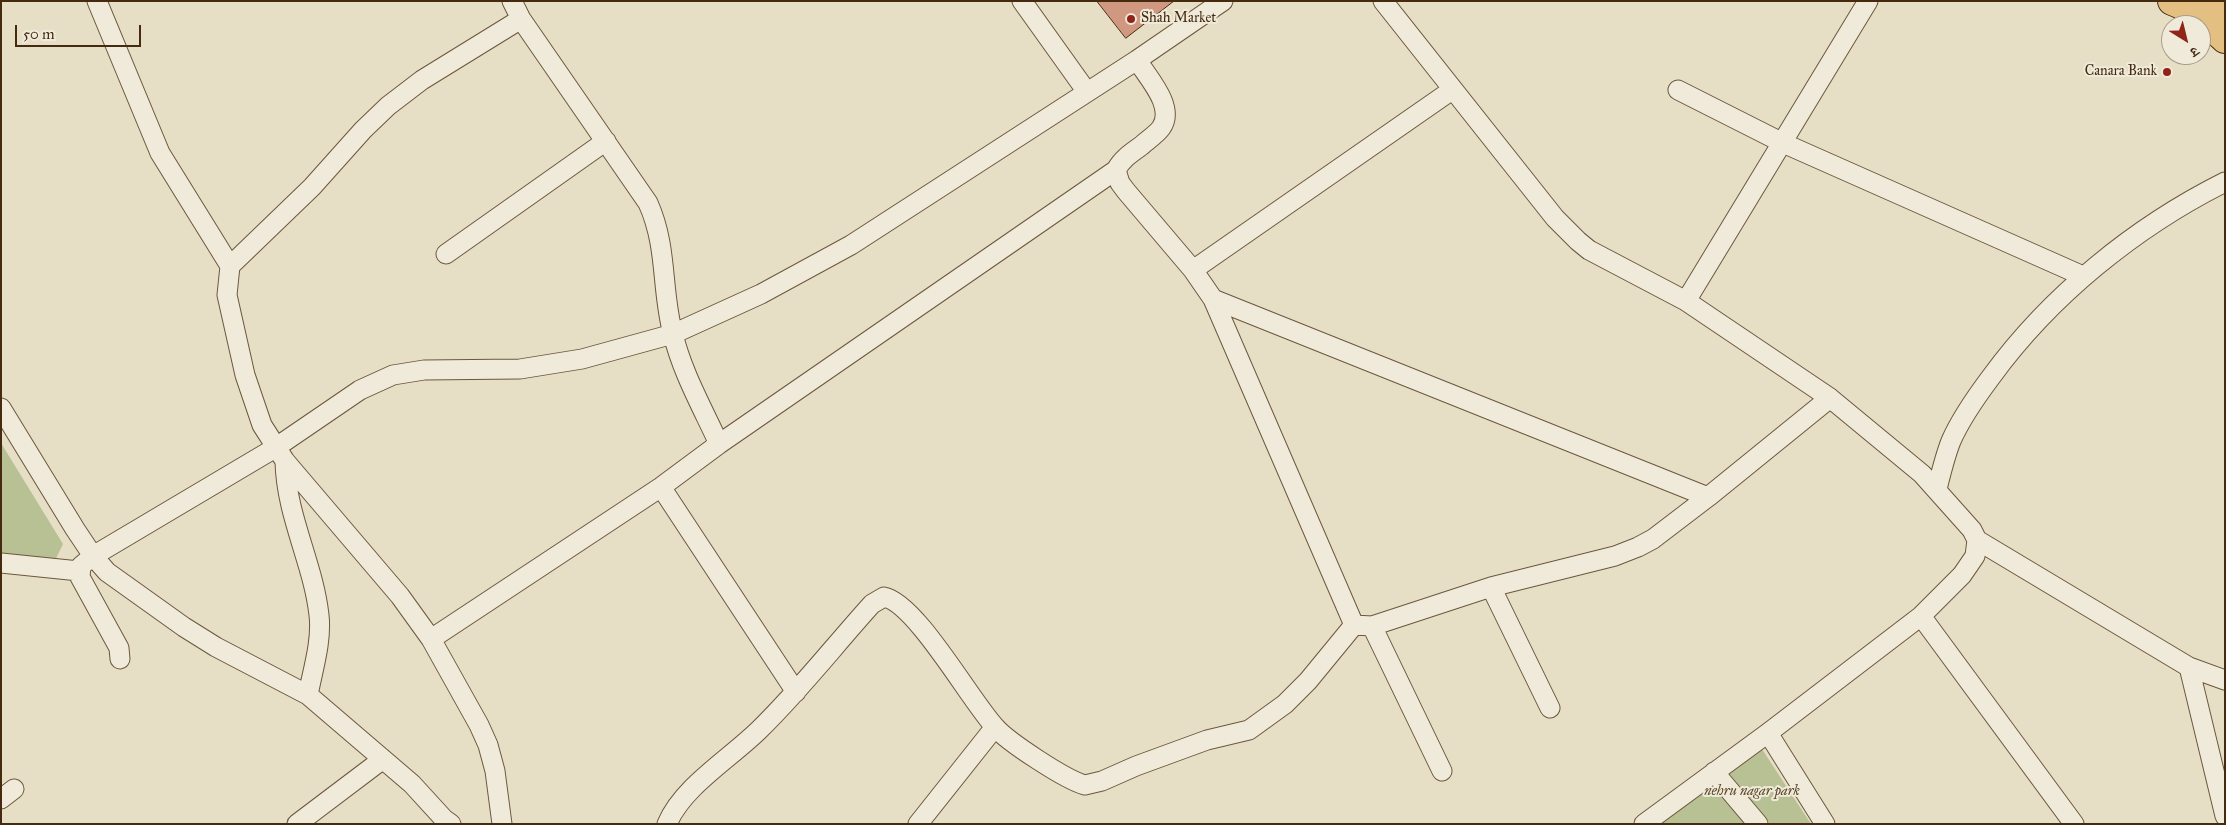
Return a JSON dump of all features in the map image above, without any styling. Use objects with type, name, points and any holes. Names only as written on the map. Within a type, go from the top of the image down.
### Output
[{"type":"highway","points":[[2172,1],[2187,6],[2201,16],[2225,39]]},
{"type":"highway","points":[[2209,1],[2225,10]]},
{"type":"street","points":[[97,1],[160,153],[230,266],[227,295],[245,375],[262,425],[280,455],[400,596],[431,638],[479,725],[488,746],[495,771],[502,824]]},
{"type":"street","points":[[512,1],[521,20],[648,202],[654,216],[661,245],[673,334],[693,388],[719,444]]},
{"type":"street","points":[[1022,1],[1087,92]]},
{"type":"street","points":[[79,571],[84,563],[93,556],[280,455],[360,390],[393,375],[424,370],[503,371],[582,359],[673,334],[761,294],[816,265],[888,222],[1137,60],[1223,1]]},
{"type":"street","points":[[1383,1],[1555,218],[1589,250],[1686,301],[1830,398],[1898,453],[1937,489],[1972,530],[1977,540],[2189,667],[2225,680]]},
{"type":"street","points":[[1686,301],[1868,1]]},
{"type":"street","points":[[230,266],[312,187],[363,130],[388,106],[422,80],[521,20]]},
{"type":"street","points":[[431,638],[661,487],[719,444],[1116,170],[1121,161],[1157,133],[1165,121],[1166,108],[1137,60]]},
{"type":"street","points":[[1193,270],[1452,90]]},
{"type":"street","points":[[1678,90],[1783,144],[2083,276]]},
{"type":"street","points":[[446,254],[606,141]]},
{"type":"street","points":[[1116,170],[1120,183],[1193,270],[1213,300],[1363,626],[1442,772]]},
{"type":"street","points":[[1937,489],[1950,442],[1970,405],[2007,354],[2083,276],[2124,245],[2203,193],[2225,182]]},
{"type":"street","points":[[1213,300],[1708,497]]},
{"type":"street","points":[[667,824],[682,800],[796,692],[872,604],[884,597],[890,598],[923,630],[994,727],[1009,740],[1041,760],[1081,783],[1092,784],[1208,740],[1249,730],[1284,704],[1363,626],[1491,587],[1627,552],[1653,539],[1830,398]]},
{"type":"street","points":[[1,408],[93,556],[107,572],[184,627],[216,647],[308,695],[383,759],[451,824]]},
{"type":"street","points":[[280,455],[288,498],[313,584],[320,617],[308,695]]},
{"type":"street","points":[[661,487],[796,692]]},
{"type":"street","points":[[1644,824],[1768,733],[1921,616],[1962,574],[1975,556],[1977,540]]},
{"type":"street","points":[[1,563],[79,571]]},
{"type":"street","points":[[79,571],[84,586],[119,648],[120,659]]},
{"type":"street","points":[[1491,587],[1550,708]]},
{"type":"street","points":[[1921,616],[2074,824]]},
{"type":"street","points":[[2189,667],[2225,816]]},
{"type":"street","points":[[918,824],[994,727]]},
{"type":"street","points":[[1768,733],[1825,824]]},
{"type":"street","points":[[297,824],[383,759]]},
{"type":"street","points":[[1714,772],[1758,824]]},
{"type":"green space","points":[[1,443],[63,544],[47,577],[1,571]]},
{"type":"green space","name":"nehru nagar park","points":[[1760,746],[1811,824],[1660,824]]},
{"type":"building","name":"Shah Market","points":[[1097,1],[1174,1],[1126,38]]},
{"type":"place","name":"Shah Market","points":[[1131,19]]},
{"type":"place","name":"Canara Bank","points":[[2167,72]]}]
